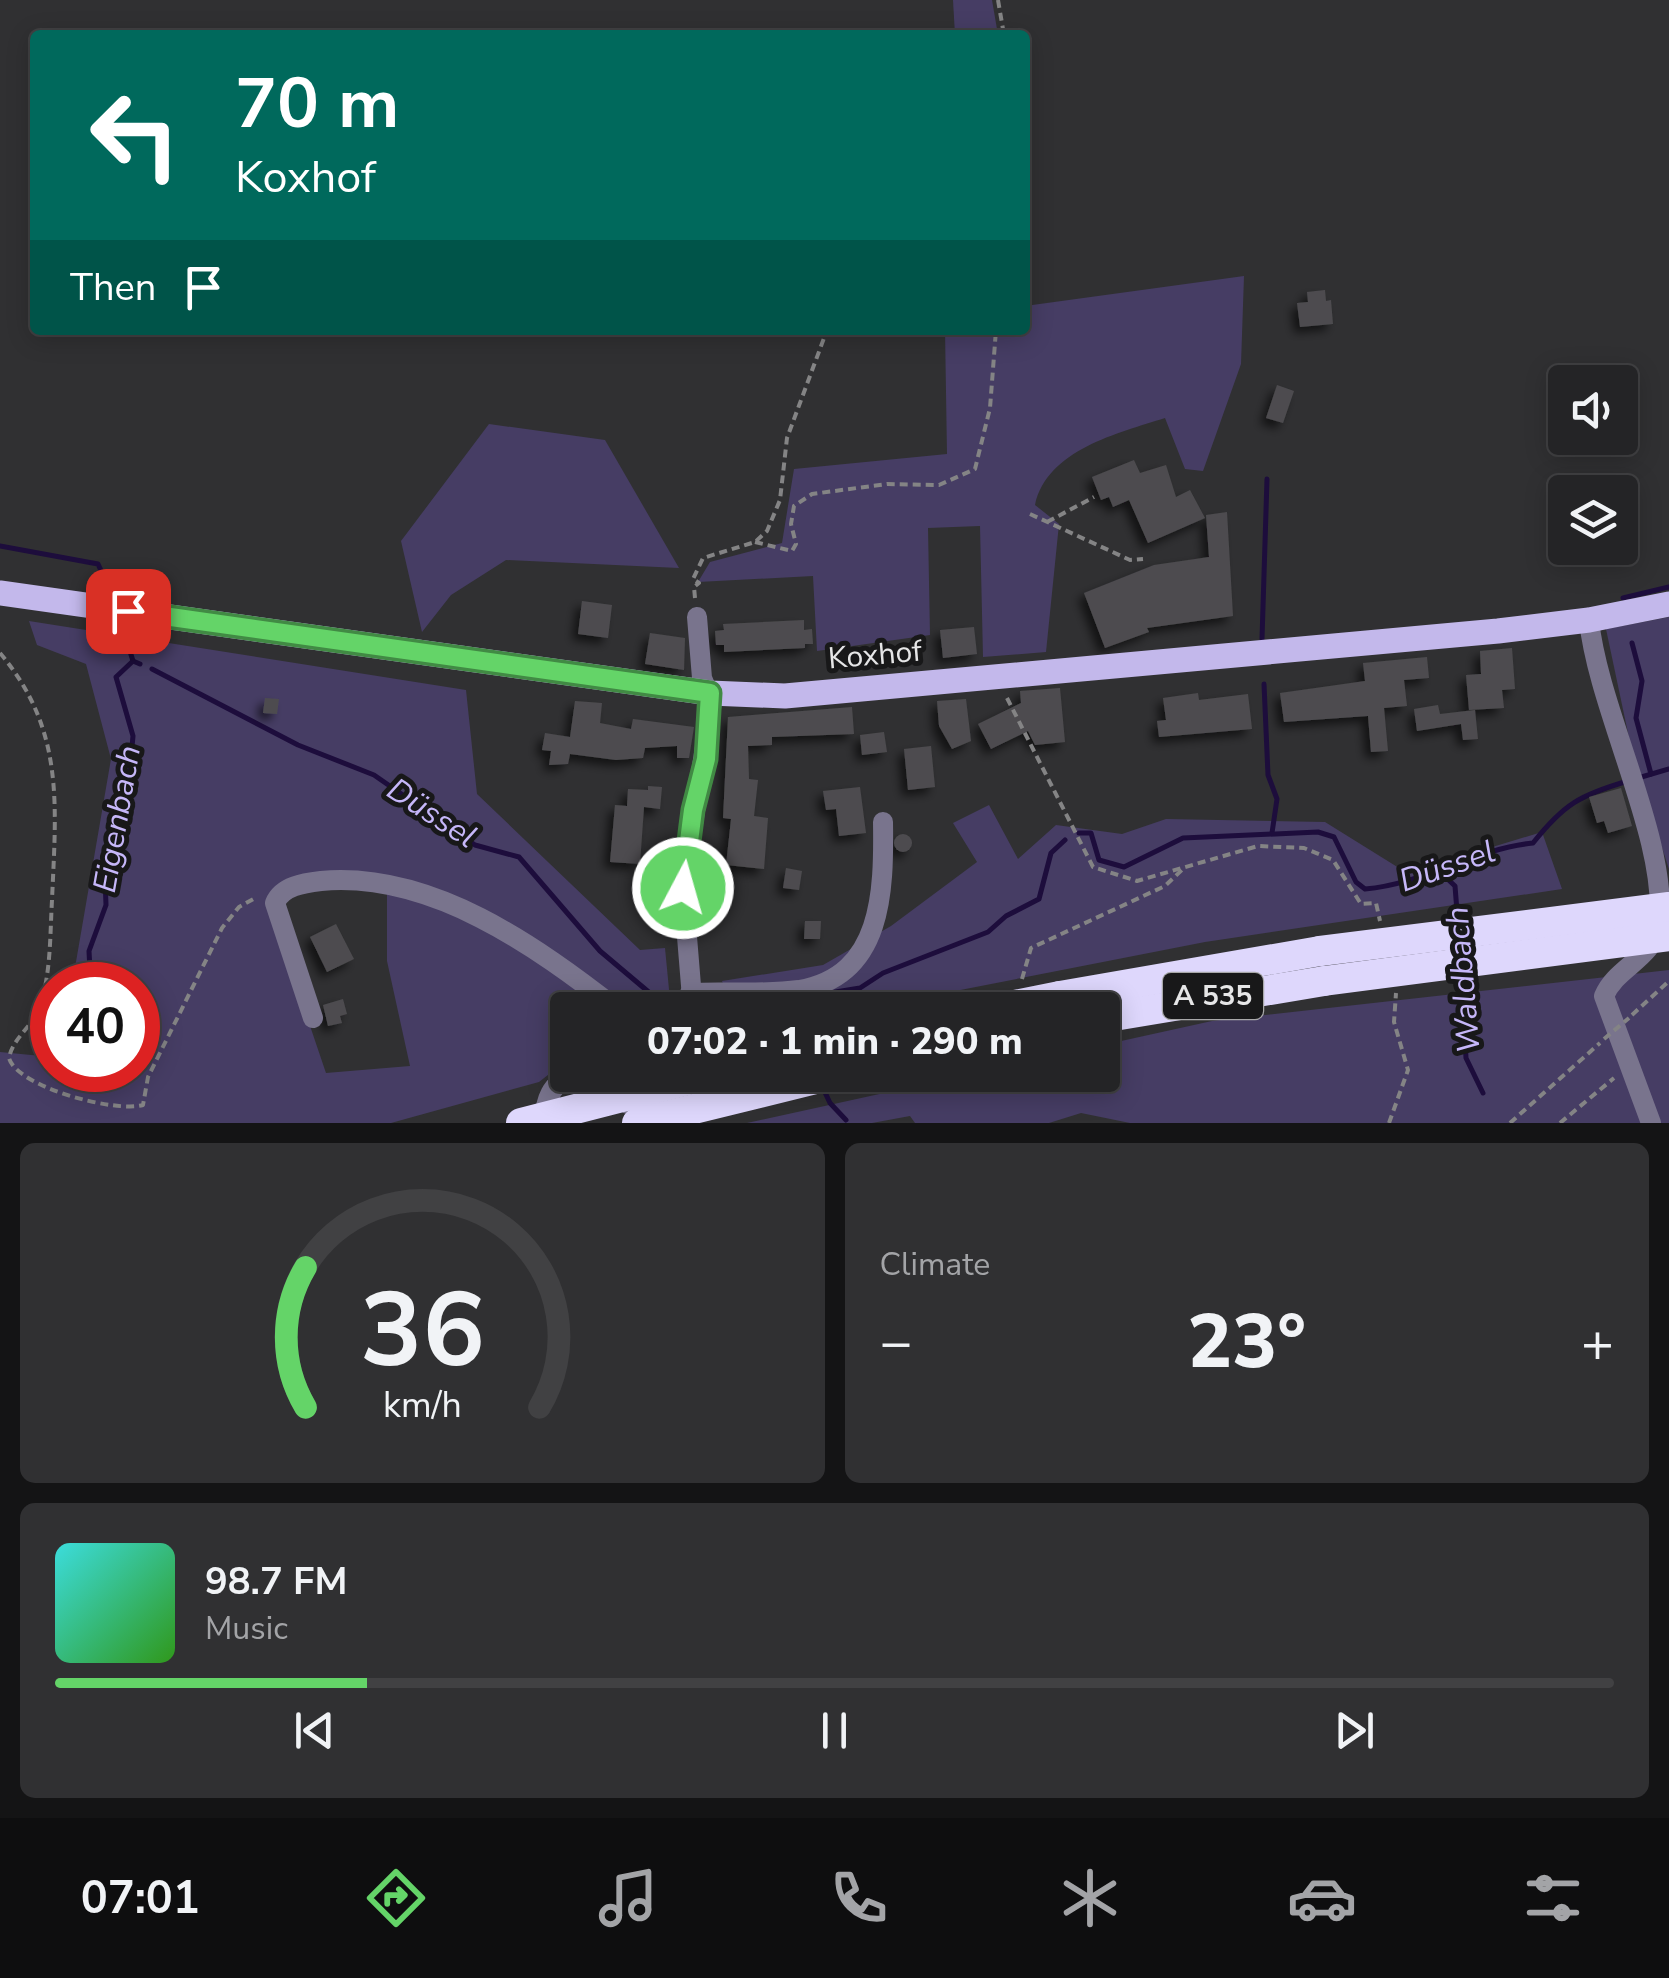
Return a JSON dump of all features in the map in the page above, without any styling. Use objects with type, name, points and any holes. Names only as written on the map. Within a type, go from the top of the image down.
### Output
[{"type":"highway","name":"A 535","points":[[1120,1014],[1322,966],[1669,907]]},
{"type":"highway","name":"A 535","points":[[1095,992],[1322,966],[1669,936]]},
{"type":"highway","points":[[521,1123],[641,1092]]},
{"type":"highway","points":[[639,1123],[764,1092]]},
{"type":"main road","name":"Koxhof","points":[[0,593],[710,693],[786,696],[1589,620],[1669,604]]},
{"type":"street","points":[[691,992],[683,888],[693,810],[706,759],[710,693],[702,678],[696,617]]},
{"type":"street","points":[[1589,620],[1593,658],[1652,843],[1659,925],[1649,950],[1610,984],[1604,996],[1632,1062],[1650,1123]]},
{"type":"street","points":[[781,992],[833,981],[849,970],[866,948],[879,914],[883,822]]},
{"type":"street","points":[[313,1018],[276,909],[277,897],[297,886],[327,881],[366,882],[426,897],[510,935],[592,992]]},
{"type":"street","points":[[545,1123],[551,1092]]},
{"type":"street","points":[[618,1092],[639,1123]]},
{"type":"street","points":[[710,1092],[715,1123]]},
{"type":"path","points":[[998,0],[1003,30]]},
{"type":"path","points":[[693,579],[703,558],[755,542],[767,531],[780,500],[787,438],[825,335]]},
{"type":"path","points":[[755,542],[780,551],[795,549],[794,506],[812,494],[887,484],[939,485],[976,469],[990,408],[996,335]]},
{"type":"path","points":[[1046,522],[1094,497]]},
{"type":"path","points":[[1030,514],[1130,560],[1143,558]]},
{"type":"path","points":[[0,653],[22,679],[39,712],[50,752],[55,798],[45,984],[36,1016],[11,1046],[8,1058],[20,1075],[88,1101],[143,1105],[148,1077],[222,928],[247,902],[277,897]]},
{"type":"path","points":[[997,676],[1092,867],[1137,881],[1188,865],[1164,886],[1031,948],[1018,992]]},
{"type":"path","points":[[1510,1123],[1669,981]]},
{"type":"path","points":[[1560,1123],[1632,1062]]},
{"type":"shaded area","points":[[953,0],[992,0],[997,30],[955,30]]},
{"type":"shaded area","points":[[1244,276],[1241,364],[1203,471],[1185,469],[1165,418],[1087,446],[1054,470],[1042,486],[1035,505],[1059,524],[1046,652],[983,657],[980,526],[928,528],[930,635],[817,651],[813,576],[698,582],[710,562],[782,543],[794,469],[947,454],[945,335],[1030,335],[1030,305]]},
{"type":"shaded area","points":[[489,424],[605,440],[679,568],[506,560],[451,595],[422,632],[401,541]]},
{"type":"shaded area","points":[[1669,617],[1669,869],[1635,766],[1606,629]]},
{"type":"shaded area","points":[[29,621],[466,690],[477,794],[640,950],[665,948],[669,992],[550,992],[550,1073],[539,1082],[391,1123],[0,1123],[0,1052],[30,1055],[30,1092],[160,1092],[160,962],[76,962],[111,759],[86,664],[37,645]],"holes":[[[328,887],[387,892],[387,961],[410,1066],[326,1073],[269,905],[291,893]]]},
{"type":"shaded area","points":[[989,805],[1018,859],[1056,825],[1122,834],[1166,819],[1325,822],[1407,873],[1542,832],[1562,889],[1205,942],[950,992],[726,992],[722,981],[823,965],[891,926],[977,862],[953,823]]},
{"type":"shaded area","points":[[1669,970],[1669,1123],[1130,1123],[1081,1113],[1049,1123],[915,1123],[910,1116],[872,1123],[747,1123],[888,1092],[1120,1092],[1120,1041],[1212,1021]]},
{"type":"building","points":[[1325,290],[1326,301],[1331,300],[1333,324],[1300,327],[1297,303],[1308,302],[1307,292]]},
{"type":"building","points":[[1277,385],[1294,391],[1283,423],[1266,418]]},
{"type":"building","points":[[1134,460],[1140,473],[1166,465],[1176,497],[1190,490],[1205,518],[1148,543],[1129,500],[1113,507],[1109,497],[1101,500],[1092,477]]},
{"type":"building","points":[[1227,512],[1233,616],[1147,628],[1149,632],[1105,648],[1084,593],[1154,565],[1209,557],[1206,515]]},
{"type":"building","points":[[582,601],[612,605],[608,638],[578,634]]},
{"type":"building","points":[[804,620],[804,630],[812,629],[813,644],[805,644],[805,648],[724,652],[724,645],[716,645],[715,631],[724,630],[723,624]]},
{"type":"building","points":[[974,627],[977,654],[943,658],[940,630]]},
{"type":"building","points":[[650,633],[685,638],[684,670],[645,664]]},
{"type":"building","points":[[1512,648],[1515,689],[1502,690],[1504,708],[1469,710],[1466,675],[1481,674],[1480,651]]},
{"type":"building","points":[[1427,657],[1429,678],[1404,680],[1407,706],[1384,708],[1388,751],[1371,752],[1368,716],[1284,722],[1280,693],[1365,681],[1363,663]]},
{"type":"building","points":[[1060,688],[1065,742],[1035,745],[1028,731],[991,749],[978,724],[1021,703],[1020,691]]},
{"type":"building","points":[[1198,693],[1199,700],[1248,694],[1252,729],[1159,737],[1157,721],[1166,720],[1163,698]]},
{"type":"building","points":[[265,698],[279,699],[277,714],[263,713]]},
{"type":"building","points":[[966,699],[971,741],[952,749],[939,726],[937,701]]},
{"type":"building","points":[[575,701],[602,703],[600,723],[631,729],[633,719],[694,727],[689,758],[677,758],[677,746],[645,748],[643,758],[616,760],[570,754],[568,764],[549,765],[551,751],[542,750],[545,733],[570,737]]},
{"type":"building","points":[[1438,705],[1440,714],[1475,710],[1478,739],[1463,740],[1461,724],[1417,731],[1414,709]]},
{"type":"building","points":[[852,707],[854,734],[772,737],[772,745],[748,746],[749,779],[758,780],[754,816],[768,818],[764,869],[726,865],[731,819],[723,818],[728,717]]},
{"type":"building","points":[[884,732],[887,752],[862,755],[860,735]]},
{"type":"building","points":[[931,746],[935,787],[908,790],[904,749]]},
{"type":"building","points":[[648,786],[662,787],[660,809],[644,807],[640,864],[610,862],[615,805],[627,806],[628,789],[648,790]]},
{"type":"building","points":[[860,787],[866,833],[839,836],[836,809],[826,810],[823,791]]},
{"type":"building","points":[[1621,788],[1632,826],[1608,833],[1604,821],[1597,823],[1589,797]]},
{"type":"building","points":[[903,834],[910,836],[910,850],[903,852],[896,850],[894,843],[896,836]]},
{"type":"building","points":[[786,868],[802,871],[799,890],[783,888]]},
{"type":"building","points":[[805,921],[821,921],[820,939],[804,939]]},
{"type":"building","points":[[336,924],[354,959],[327,972],[310,937]]},
{"type":"building","points":[[343,999],[347,1014],[340,1016],[342,1023],[328,1026],[323,1005]]},
{"type":"waterway","points":[[1262,639],[1267,479]]},
{"type":"waterway","name":"Düssel","points":[[0,546],[98,564],[114,599]]},
{"type":"waterway","points":[[1623,598],[1669,587]]},
{"type":"waterway","name":"Düssel","points":[[120,619],[133,661],[140,664]]},
{"type":"waterway","points":[[1632,643],[1642,681],[1636,718],[1651,774]]},
{"type":"waterway","name":"Eigenbach","points":[[90,962],[89,951],[106,905],[105,878],[128,791],[133,736],[116,677],[133,661]]},
{"type":"waterway","name":"Düssel","points":[[152,669],[298,745],[374,775],[475,845],[519,857],[600,951],[649,992]]},
{"type":"waterway","points":[[1264,684],[1268,775],[1277,799],[1272,833]]},
{"type":"waterway","name":"Düssel","points":[[1638,778],[1669,769]]},
{"type":"waterway","name":"Düssel","points":[[1079,833],[1091,833],[1099,860],[1124,867],[1183,838],[1318,832],[1334,837],[1356,882],[1365,889],[1408,881],[1490,852],[1533,843],[1574,803],[1628,781]]},
{"type":"waterway","name":"Düssel","points":[[836,992],[860,988],[883,973],[988,932],[1006,916],[1039,899],[1051,853],[1065,840]]},
{"type":"waterway","name":"Waldbach","points":[[1440,872],[1455,886],[1458,924]]},
{"type":"waterway","name":"Waldbach","points":[[1462,975],[1466,1058],[1483,1093]]},
{"type":"waterway","points":[[825,1092],[846,1120]]},
{"type":"route","points":[[128,611],[710,693],[706,759],[693,810],[683,888]]}]
